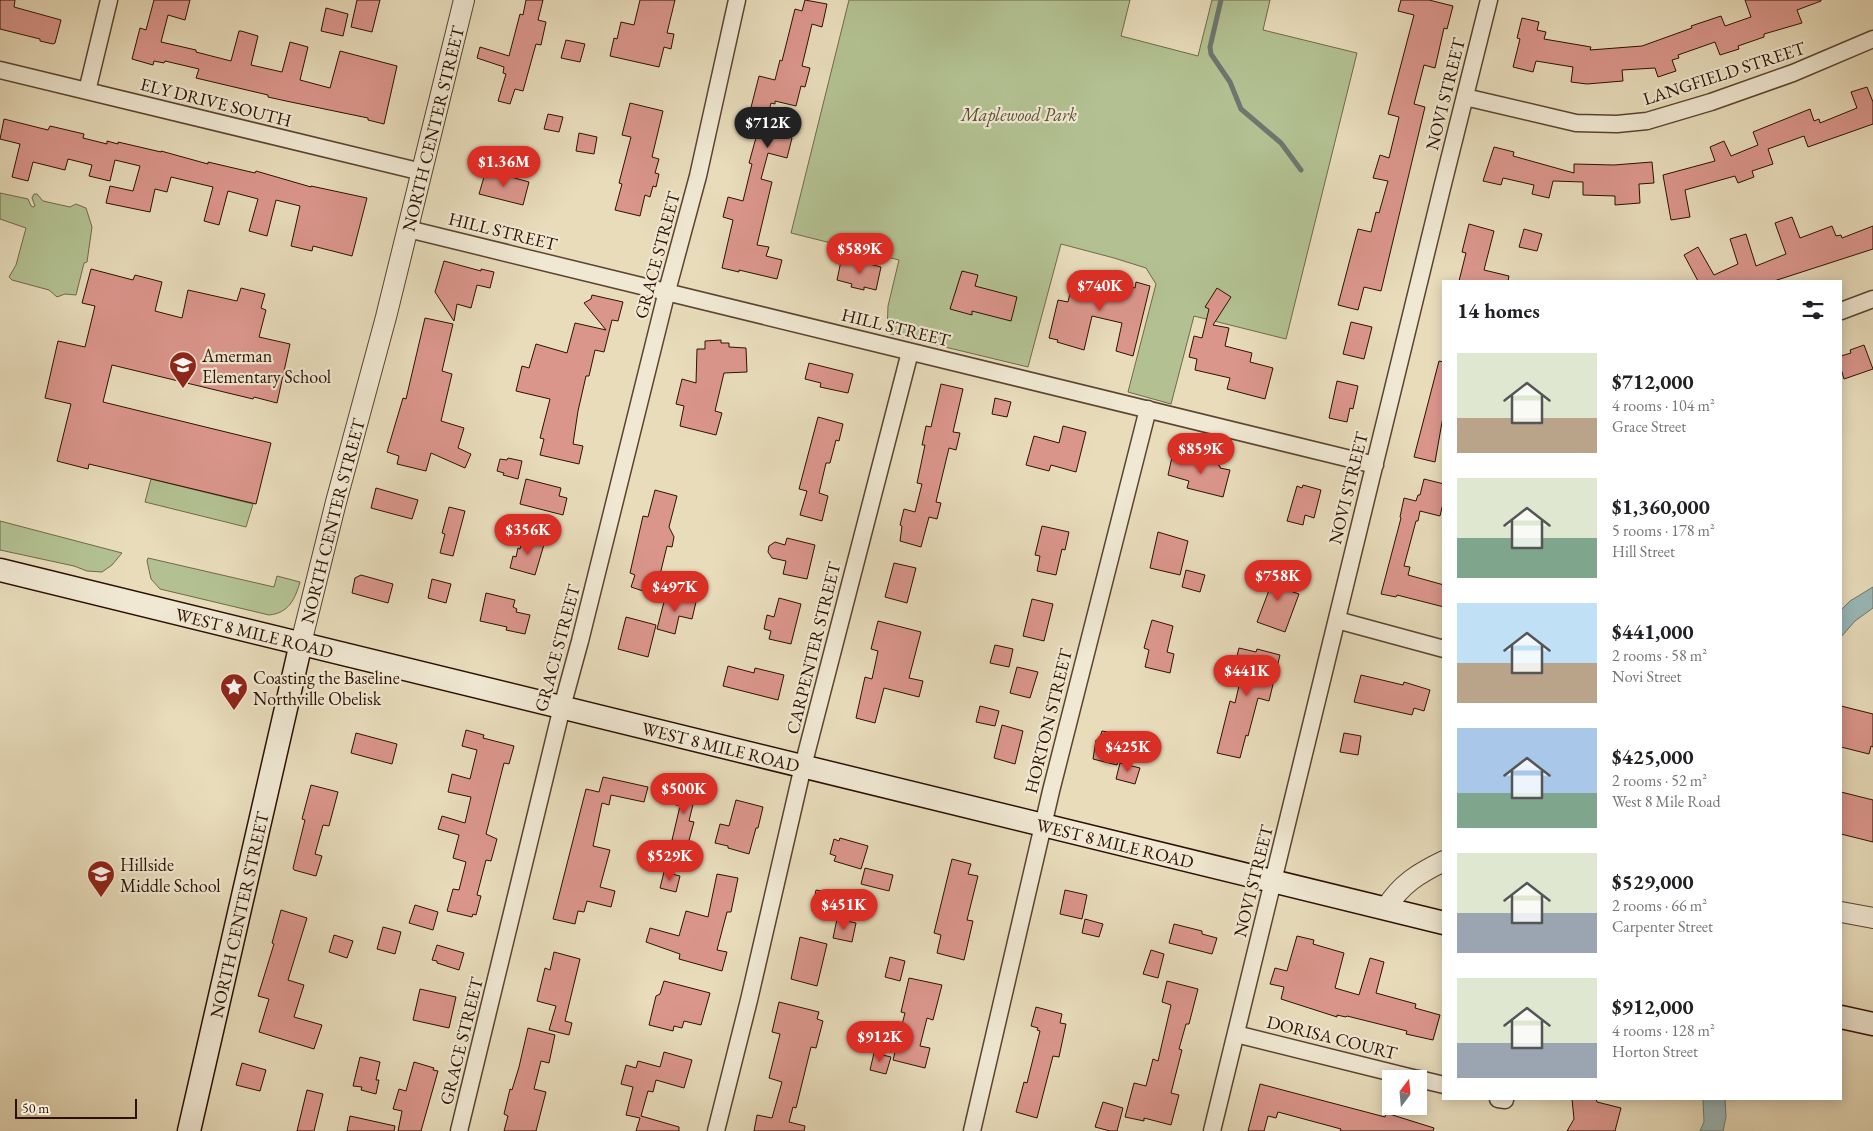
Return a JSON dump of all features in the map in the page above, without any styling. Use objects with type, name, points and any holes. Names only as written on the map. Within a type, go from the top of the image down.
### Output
[{"type":"main road","name":"WEST 8 MILE ROAD","points":[[0,570],[1442,922]]},
{"type":"main road","name":"NORTH CENTER STREET","points":[[189,1131],[301,643]]},
{"type":"main road","points":[[1842,1017],[1873,1024]]},
{"type":"street","points":[[87,90],[109,0]]},
{"type":"street","name":"NORTH CENTER STREET","points":[[301,643],[408,228],[464,0]]},
{"type":"street","name":"GRACE STREET","points":[[459,1131],[562,707],[698,176],[737,0]]},
{"type":"street","name":"NOVI STREET","points":[[1212,1131],[1489,0]]},
{"type":"street","name":"LANGFIELD STREET","points":[[1465,97],[1576,123],[1617,124],[1647,121],[1711,102],[1794,73],[1873,39]]},
{"type":"street","name":"ELY DRIVE SOUTH","points":[[0,70],[422,172]]},
{"type":"street","name":"HILL STREET","points":[[408,228],[1375,464]]},
{"type":"street","points":[[1842,311],[1873,299]]},
{"type":"street","name":"CARPENTER STREET","points":[[716,1131],[749,1000],[803,766],[910,352]]},
{"type":"street","name":"HORTON STREET","points":[[972,1131],[1043,824],[1148,409]]},
{"type":"street","points":[[1337,620],[1442,648]]},
{"type":"street","points":[[1386,908],[1412,878],[1442,862]]},
{"type":"street","points":[[1842,911],[1873,908]]},
{"type":"street","points":[[1842,911],[1873,918]]},
{"type":"street","name":"DORISA COURT","points":[[1236,1034],[1382,1070]]},
{"type":"street","name":"DORISA COURT","points":[[1428,1081],[1442,1085]]},
{"type":"green space","name":"Maplewood Park","points":[[849,0],[1130,0],[1121,36],[1198,56],[1212,0],[1270,0],[1263,30],[1357,53],[1286,339],[1194,316],[1171,404],[1128,392],[1156,284],[1146,268],[1061,244],[1028,367],[887,333],[888,306],[899,260],[791,233]]},
{"type":"green space","points":[[0,193],[28,199],[33,207],[35,206],[32,198],[34,194],[37,194],[43,201],[70,207],[76,204],[86,208],[92,227],[87,262],[84,263],[76,295],[65,294],[57,297],[49,290],[12,280],[9,277],[16,265],[26,228],[0,219]]},
{"type":"green space","points":[[151,479],[253,504],[246,527],[145,502]]},
{"type":"green space","points":[[0,521],[122,553],[112,565],[102,572],[87,571],[74,566],[0,550]]},
{"type":"green space","points":[[148,558],[274,587],[277,576],[300,582],[290,604],[282,611],[269,615],[160,589],[151,579]]},
{"type":"water","points":[[1873,587],[1873,608],[1855,621],[1842,636],[1842,609],[1850,601]]},
{"type":"water","points":[[1703,1100],[1725,1100],[1726,1117],[1723,1131],[1700,1131],[1704,1122]]},
{"type":"building","points":[[0,0],[15,0],[14,7],[61,20],[55,43],[40,41],[40,39],[0,29]]},
{"type":"building","points":[[154,0],[190,0],[185,20],[168,15],[161,42],[196,50],[196,52],[231,61],[239,31],[241,31],[258,36],[251,65],[282,72],[290,42],[308,47],[300,80],[330,88],[340,51],[397,66],[384,124],[368,120],[368,118],[268,97],[268,95],[196,78],[199,69],[165,61],[164,63],[154,61],[153,65],[132,59],[140,28],[146,30]]},
{"type":"building","points":[[357,0],[380,0],[372,32],[351,27]]},
{"type":"building","points":[[526,0],[543,0],[538,20],[546,22],[541,45],[536,44],[523,91],[515,89],[510,104],[498,101],[506,74],[503,73],[504,67],[477,58],[480,47],[509,56],[520,14],[523,15]]},
{"type":"building","points":[[640,0],[675,0],[667,33],[674,34],[671,49],[664,47],[659,67],[610,56],[614,38],[617,39],[621,22],[634,25]]},
{"type":"building","points":[[805,0],[827,4],[822,27],[812,24],[802,66],[810,68],[805,87],[801,86],[796,106],[775,101],[775,104],[771,103],[764,130],[792,138],[787,158],[768,153],[761,179],[772,182],[757,245],[769,247],[766,256],[782,260],[777,279],[722,268],[733,220],[723,217],[728,197],[743,201],[752,164],[749,163],[757,134],[745,131],[759,76],[775,80],[780,60],[782,61],[795,9],[802,11]]},
{"type":"building","points":[[1401,0],[1429,0],[1453,6],[1447,29],[1444,28],[1435,68],[1424,65],[1414,104],[1425,107],[1381,291],[1364,287],[1358,310],[1338,305],[1358,229],[1371,232],[1376,212],[1379,213],[1388,181],[1373,178],[1380,155],[1389,158],[1399,117],[1388,114],[1414,15],[1398,11]]},
{"type":"building","points":[[1745,0],[1821,1],[1797,10],[1802,23],[1764,34],[1764,37],[1738,46],[1739,49],[1720,55],[1715,42],[1678,55],[1679,58],[1672,60],[1676,71],[1658,77],[1655,68],[1622,70],[1623,81],[1587,84],[1571,82],[1573,67],[1536,61],[1533,72],[1513,67],[1520,39],[1517,38],[1522,18],[1539,22],[1537,30],[1546,32],[1544,39],[1591,47],[1590,50],[1642,46],[1721,16],[1725,26],[1751,17]]},
{"type":"building","points":[[326,8],[348,14],[343,36],[321,31]]},
{"type":"building","points":[[566,40],[585,44],[580,62],[561,58]]},
{"type":"building","points":[[1867,87],[1873,102],[1873,124],[1808,147],[1804,136],[1768,149],[1773,164],[1752,171],[1754,177],[1738,183],[1735,176],[1685,190],[1690,217],[1671,220],[1663,175],[1715,161],[1710,147],[1724,141],[1731,156],[1758,145],[1753,132],[1810,109],[1814,121],[1819,119],[1820,123],[1857,108],[1851,92]]},
{"type":"building","points":[[630,103],[663,111],[652,157],[659,159],[655,173],[659,174],[656,187],[653,186],[650,197],[645,195],[640,216],[615,210],[622,184],[619,183],[631,137],[622,135]]},
{"type":"building","points":[[548,114],[563,117],[559,132],[544,129]]},
{"type":"building","points":[[4,119],[48,130],[50,126],[84,134],[83,138],[107,144],[107,141],[118,144],[118,142],[208,164],[208,162],[255,173],[256,171],[311,187],[367,198],[352,256],[313,246],[312,251],[291,246],[300,206],[276,200],[267,236],[249,231],[258,199],[228,191],[219,225],[204,221],[213,187],[171,177],[167,192],[155,189],[150,212],[106,203],[110,186],[133,191],[140,166],[115,160],[110,181],[89,176],[92,165],[68,159],[65,170],[33,162],[28,181],[12,177],[20,144],[0,139]]},
{"type":"building","points":[[579,133],[597,137],[594,154],[576,151]]},
{"type":"building","points":[[1494,147],[1514,152],[1513,156],[1574,173],[1574,164],[1614,165],[1652,162],[1654,183],[1639,184],[1640,203],[1615,205],[1615,196],[1583,195],[1583,182],[1553,181],[1549,198],[1532,194],[1534,185],[1503,178],[1501,185],[1483,181]]},
{"type":"building","points":[[486,170],[529,182],[523,205],[479,194]]},
{"type":"building","points":[[1792,217],[1800,238],[1832,226],[1836,236],[1841,235],[1842,238],[1873,226],[1873,249],[1777,280],[1697,280],[1684,255],[1698,247],[1714,275],[1738,264],[1730,239],[1746,234],[1756,266],[1786,254],[1775,223]]},
{"type":"building","points":[[1469,224],[1494,231],[1484,270],[1509,276],[1508,280],[1459,280],[1466,253],[1462,252]]},
{"type":"building","points":[[1524,229],[1542,234],[1537,251],[1519,247]]},
{"type":"building","points":[[444,261],[481,271],[481,269],[494,272],[490,288],[477,285],[471,308],[457,304],[454,321],[435,292]]},
{"type":"building","points":[[841,261],[857,265],[858,261],[881,267],[876,290],[864,287],[864,290],[851,287],[852,284],[837,280]]},
{"type":"building","points":[[91,269],[133,280],[135,275],[162,282],[155,311],[182,318],[188,290],[237,301],[241,288],[265,294],[261,308],[266,310],[259,337],[290,344],[277,403],[112,365],[103,402],[271,443],[256,504],[89,464],[88,469],[57,461],[71,404],[45,398],[58,341],[85,347],[95,306],[82,303]]},
{"type":"building","points":[[962,271],[978,275],[975,286],[1017,297],[1011,321],[972,311],[972,315],[950,309]]},
{"type":"building","points":[[1075,272],[1096,276],[1095,279],[1135,288],[1136,282],[1150,286],[1133,356],[1116,351],[1122,323],[1092,316],[1084,350],[1049,338],[1058,300],[1068,302]]},
{"type":"building","points":[[1217,288],[1231,297],[1213,325],[1229,328],[1225,346],[1252,353],[1250,362],[1273,368],[1265,399],[1227,389],[1230,378],[1195,370],[1197,359],[1189,357],[1194,336],[1202,338],[1209,309],[1205,307]]},
{"type":"building","points":[[592,295],[623,302],[618,321],[612,320],[604,352],[595,350],[589,376],[586,376],[573,444],[583,446],[579,464],[540,455],[544,439],[540,438],[550,399],[516,391],[522,366],[529,368],[536,344],[567,353],[575,323],[606,330],[584,303],[591,299]]},
{"type":"building","points":[[425,318],[453,324],[442,371],[452,374],[441,421],[464,428],[458,448],[471,454],[465,468],[431,453],[426,471],[397,464],[399,456],[387,452],[403,398],[406,399]]},
{"type":"building","points":[[1351,322],[1372,327],[1364,359],[1343,354]]},
{"type":"building","points":[[721,340],[721,343],[729,343],[729,347],[746,348],[747,372],[724,373],[715,411],[722,413],[716,435],[680,426],[684,406],[676,404],[682,379],[696,383],[697,349],[705,349],[705,341]]},
{"type":"building","points":[[1864,345],[1873,369],[1844,379],[1842,356],[1851,353],[1850,350]]},
{"type":"building","points":[[1439,361],[1442,362],[1442,422],[1435,462],[1414,457]]},
{"type":"building","points":[[809,363],[853,374],[848,393],[820,387],[821,383],[805,379]]},
{"type":"building","points":[[1337,381],[1358,386],[1353,409],[1350,408],[1347,422],[1329,418]]},
{"type":"building","points":[[941,384],[963,389],[953,432],[960,433],[956,450],[949,448],[936,502],[941,503],[937,519],[929,517],[921,547],[900,541],[902,526],[900,525],[904,509],[915,512],[922,484],[917,483],[925,445],[922,445],[926,426],[931,427]]},
{"type":"building","points":[[995,398],[1011,402],[1007,417],[992,414]]},
{"type":"building","points":[[818,417],[843,424],[839,441],[836,440],[830,463],[826,463],[819,493],[828,496],[822,521],[800,515],[807,491],[799,489]]},
{"type":"building","points":[[1063,426],[1086,432],[1076,472],[1051,465],[1049,471],[1026,465],[1034,436],[1059,443]]},
{"type":"building","points":[[1172,457],[1203,463],[1204,458],[1218,462],[1220,468],[1230,470],[1223,497],[1187,488],[1189,481],[1168,475]]},
{"type":"building","points":[[508,458],[522,461],[518,479],[503,475],[504,473],[497,471],[500,459],[507,460]]},
{"type":"building","points":[[526,479],[561,488],[559,496],[567,498],[563,515],[520,504]]},
{"type":"building","points":[[1424,479],[1442,484],[1440,516],[1420,511],[1404,566],[1410,567],[1408,575],[1442,584],[1442,606],[1397,595],[1396,597],[1381,594],[1401,518],[1404,498],[1416,501],[1418,495],[1420,495]]},
{"type":"building","points":[[1303,485],[1321,490],[1314,518],[1305,515],[1303,525],[1287,521],[1297,486],[1302,488]]},
{"type":"building","points":[[376,488],[418,500],[412,519],[371,508]]},
{"type":"building","points":[[655,490],[677,496],[669,527],[674,537],[672,547],[667,546],[655,595],[631,587],[635,575],[630,573],[643,516],[648,517]]},
{"type":"building","points":[[449,507],[465,511],[453,556],[440,553],[445,534],[442,533]]},
{"type":"building","points":[[1042,526],[1069,532],[1065,550],[1062,549],[1056,575],[1037,571],[1040,556],[1035,555]]},
{"type":"building","points":[[1158,532],[1188,541],[1180,575],[1150,568]]},
{"type":"building","points":[[523,536],[545,541],[535,575],[510,568],[513,556],[516,557],[518,548],[520,549]]},
{"type":"building","points":[[787,538],[815,545],[807,579],[783,574],[786,561],[772,558],[768,552],[769,546],[775,542],[785,545]]},
{"type":"building","points":[[894,563],[916,568],[907,603],[885,597]]},
{"type":"building","points":[[1272,568],[1290,574],[1284,589],[1299,594],[1285,632],[1257,622],[1271,585],[1266,583]]},
{"type":"building","points":[[1186,570],[1205,575],[1200,592],[1182,587]]},
{"type":"building","points":[[361,575],[393,584],[388,603],[352,593],[355,578]]},
{"type":"building","points":[[432,579],[451,584],[446,603],[428,598]]},
{"type":"building","points":[[486,593],[515,600],[513,607],[517,609],[516,612],[530,615],[525,634],[506,630],[507,627],[480,621]]},
{"type":"building","points":[[666,594],[696,602],[692,619],[679,616],[675,634],[657,629]]},
{"type":"building","points":[[779,598],[801,604],[791,644],[769,639],[771,631],[764,629],[767,615],[774,617]]},
{"type":"building","points":[[1032,599],[1053,604],[1044,641],[1023,636]]},
{"type":"building","points":[[626,617],[656,625],[648,657],[618,649]]},
{"type":"building","points":[[1152,620],[1173,626],[1167,652],[1174,654],[1170,673],[1145,667],[1149,650],[1144,648]]},
{"type":"building","points":[[878,621],[921,632],[909,678],[923,681],[919,697],[884,688],[875,723],[856,718],[865,677],[872,679],[878,651],[871,649]]},
{"type":"building","points":[[995,645],[1013,649],[1009,667],[990,663]]},
{"type":"building","points":[[1239,648],[1256,652],[1257,649],[1280,655],[1269,701],[1258,698],[1240,758],[1217,753],[1230,701],[1235,703],[1241,677],[1235,675],[1237,664],[1235,664]]},
{"type":"building","points":[[728,666],[754,673],[755,668],[784,675],[778,700],[723,686]]},
{"type":"building","points":[[1017,667],[1038,672],[1030,698],[1010,693]]},
{"type":"building","points":[[1361,675],[1403,685],[1404,682],[1430,690],[1424,711],[1414,708],[1412,715],[1354,702]]},
{"type":"building","points":[[980,706],[999,711],[995,726],[976,722]]},
{"type":"building","points":[[1842,706],[1873,714],[1873,747],[1871,746],[1869,754],[1842,747]]},
{"type":"building","points":[[1002,725],[1023,731],[1015,764],[994,758]]},
{"type":"building","points":[[466,730],[484,735],[483,738],[514,746],[509,764],[504,763],[486,834],[497,839],[491,861],[486,860],[477,895],[481,896],[476,915],[473,914],[472,917],[447,911],[453,889],[459,890],[466,862],[453,858],[459,835],[438,829],[442,816],[465,823],[471,797],[448,792],[452,774],[470,779],[477,750],[462,746]]},
{"type":"building","points":[[1102,731],[1124,735],[1117,765],[1093,759],[1096,740],[1099,740]]},
{"type":"building","points":[[356,733],[397,744],[392,764],[351,753]]},
{"type":"building","points":[[1344,733],[1361,736],[1358,755],[1340,752]]},
{"type":"building","points":[[1120,763],[1140,768],[1135,784],[1116,779]]},
{"type":"building","points":[[603,777],[648,787],[644,802],[611,795],[609,805],[602,803],[593,846],[610,850],[600,887],[615,891],[611,907],[587,901],[584,912],[578,911],[575,924],[553,919],[586,789],[599,792]]},
{"type":"building","points":[[311,785],[338,792],[329,826],[323,825],[315,854],[322,856],[316,876],[294,870],[293,868],[305,820],[302,819]]},
{"type":"building","points":[[677,787],[696,792],[689,821],[694,822],[688,844],[672,840],[680,806],[673,804]]},
{"type":"building","points":[[1842,792],[1873,800],[1873,842],[1842,834]]},
{"type":"building","points":[[736,800],[763,807],[749,854],[715,843],[720,824],[729,826]]},
{"type":"building","points":[[840,838],[868,846],[861,869],[834,861],[836,856],[830,854],[834,839],[839,841]]},
{"type":"building","points":[[952,859],[971,864],[968,874],[978,876],[967,920],[973,921],[964,960],[937,953],[941,935],[934,933]]},
{"type":"building","points":[[865,868],[893,875],[889,891],[861,884]]},
{"type":"building","points":[[664,872],[680,876],[676,892],[660,888]]},
{"type":"building","points":[[717,874],[738,878],[731,912],[727,912],[717,950],[727,952],[722,971],[679,959],[680,954],[646,942],[650,928],[679,936],[686,911],[708,917]]},
{"type":"building","points":[[816,890],[838,894],[833,918],[815,914],[812,911]]},
{"type":"building","points":[[1065,890],[1087,895],[1082,919],[1060,914]]},
{"type":"building","points":[[415,905],[438,912],[433,930],[409,923]]},
{"type":"building","points":[[281,910],[307,918],[288,980],[304,985],[294,1017],[322,1025],[314,1049],[259,1032],[269,999],[258,996],[274,944],[272,943]]},
{"type":"building","points":[[837,919],[856,923],[852,942],[833,938]]},
{"type":"building","points":[[1085,919],[1103,924],[1099,937],[1082,933]]},
{"type":"building","points":[[1174,924],[1202,931],[1202,934],[1217,938],[1212,954],[1169,943]]},
{"type":"building","points":[[383,927],[401,932],[395,954],[377,949]]},
{"type":"building","points":[[334,935],[353,941],[347,958],[329,952]]},
{"type":"building","points":[[1297,936],[1314,940],[1313,944],[1344,953],[1335,988],[1359,995],[1370,958],[1384,962],[1376,993],[1416,1004],[1415,1008],[1440,1015],[1433,1040],[1406,1034],[1407,1031],[1347,1016],[1337,1015],[1337,1017],[1281,999],[1284,987],[1270,984],[1275,968],[1287,971]]},
{"type":"building","points":[[800,937],[827,944],[817,986],[791,979]]},
{"type":"building","points":[[437,945],[464,953],[459,970],[432,960]]},
{"type":"building","points":[[1151,950],[1164,954],[1158,978],[1143,974]]},
{"type":"building","points":[[554,952],[580,959],[565,1021],[572,1023],[569,1035],[549,1030],[556,1006],[537,1001],[545,968],[550,970]]},
{"type":"building","points":[[890,957],[905,961],[900,981],[885,977]]},
{"type":"building","points":[[909,978],[942,985],[933,1020],[927,1018],[920,1046],[930,1048],[925,1068],[893,1060],[905,1013],[901,1012]]},
{"type":"building","points":[[664,981],[710,993],[701,1025],[684,1021],[682,1028],[674,1026],[673,1031],[649,1025],[656,996],[660,994]]},
{"type":"building","points":[[1167,981],[1198,989],[1189,1024],[1186,1024],[1179,1049],[1182,1050],[1171,1093],[1179,1095],[1171,1125],[1144,1118],[1144,1121],[1125,1117],[1134,1083],[1146,1086],[1153,1059],[1158,1061],[1171,1005],[1162,1002]]},
{"type":"building","points":[[420,989],[456,997],[449,1028],[413,1020]]},
{"type":"building","points":[[779,1002],[819,1012],[817,1019],[823,1021],[816,1048],[811,1047],[796,1108],[793,1107],[789,1122],[805,1126],[804,1131],[754,1131],[757,1115],[772,1118],[782,1082],[769,1078],[780,1034],[772,1032]]},
{"type":"building","points":[[1036,1007],[1062,1014],[1060,1023],[1066,1024],[1059,1057],[1053,1056],[1037,1118],[1016,1112],[1024,1082],[1027,1083],[1040,1031],[1037,1030],[1038,1028],[1031,1026]]},
{"type":"building","points":[[528,1028],[555,1035],[549,1063],[541,1061],[534,1089],[546,1092],[536,1131],[504,1131],[508,1116],[504,1114],[510,1089],[512,1090],[519,1067]]},
{"type":"building","points":[[664,1052],[692,1060],[684,1088],[656,1080],[653,1092],[648,1091],[641,1116],[679,1127],[679,1131],[636,1131],[640,1118],[626,1115],[633,1087],[621,1084],[626,1065],[636,1068],[638,1061],[660,1067]]},
{"type":"building","points":[[874,1053],[891,1057],[886,1074],[870,1070]]},
{"type":"building","points":[[360,1057],[380,1062],[376,1080],[379,1080],[376,1094],[361,1090],[362,1087],[353,1086]]},
{"type":"building","points":[[414,1062],[438,1071],[421,1131],[398,1131],[402,1111],[393,1109],[399,1089],[406,1091]]},
{"type":"building","points":[[242,1063],[266,1070],[260,1091],[236,1085]]},
{"type":"building","points":[[1260,1084],[1385,1117],[1386,1115],[1392,1115],[1434,1128],[1433,1131],[1340,1131],[1341,1129],[1278,1112],[1276,1118],[1268,1116],[1264,1131],[1248,1131]]},
{"type":"building","points":[[307,1090],[323,1094],[314,1131],[297,1131]]},
{"type":"building","points":[[1572,1100],[1596,1100],[1597,1102],[1621,1108],[1615,1131],[1567,1131],[1574,1119]]},
{"type":"building","points":[[1103,1102],[1123,1108],[1117,1131],[1095,1127]]},
{"type":"building","points":[[350,1116],[395,1126],[394,1131],[347,1131]]},
{"type":"waterway","points":[[1221,0],[1210,47],[1211,54],[1230,82],[1241,109],[1281,143],[1301,170]]},
{"type":"place","name":"Amerman Elementary School","points":[[183,389]]},
{"type":"place","name":"Coasting the Baseline Northville Obelisk","points":[[234,711]]},
{"type":"place","name":"Hillside Middle School","points":[[101,898]]}]
